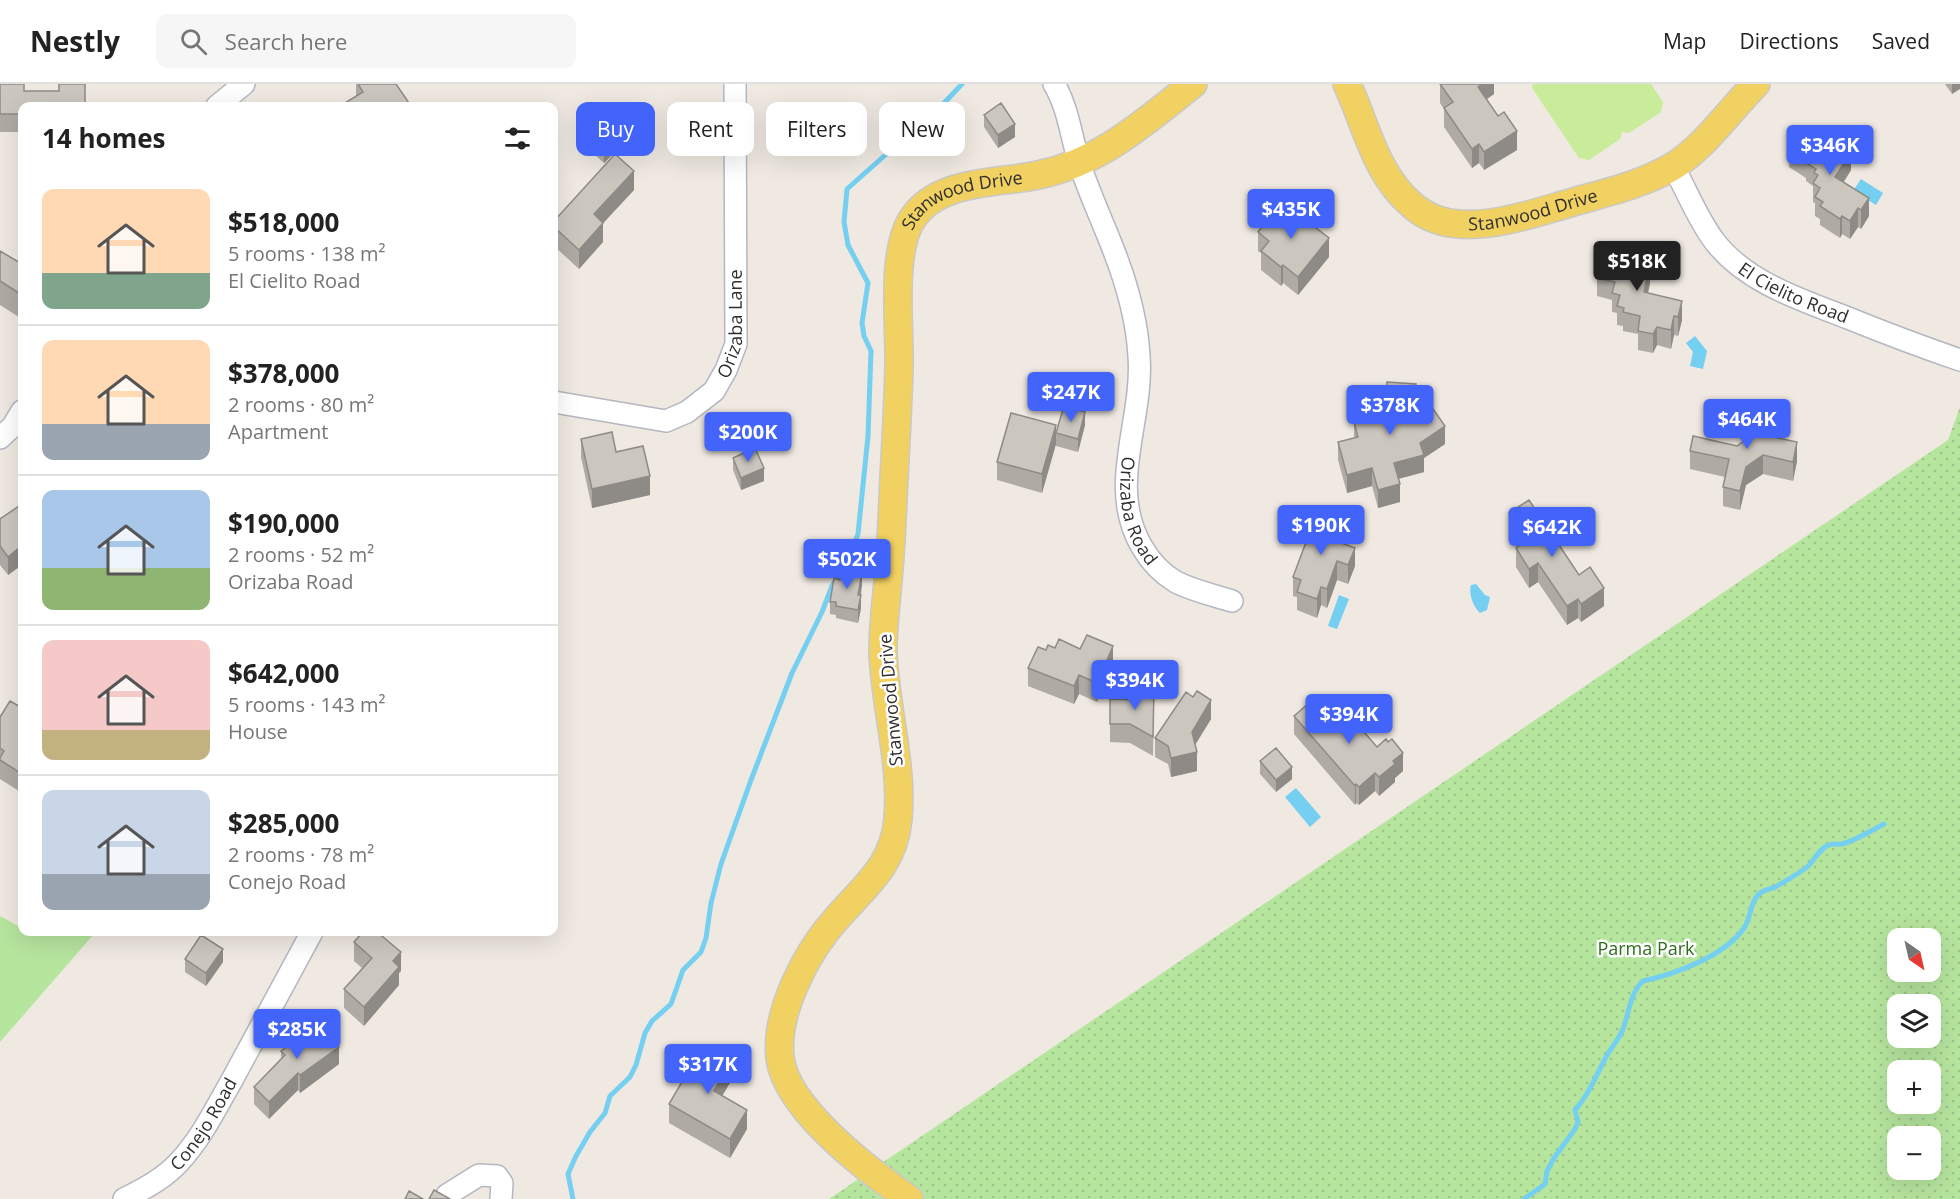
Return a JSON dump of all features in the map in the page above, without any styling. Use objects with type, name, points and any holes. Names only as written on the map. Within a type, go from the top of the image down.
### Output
[{"type":"main road","name":"Stanwood Drive","points":[[909,1199],[868,1168],[813,1117],[789,1086],[783,1074],[780,1053],[784,1016],[802,971],[824,934],[884,866],[897,830],[898,782],[885,676],[883,633],[893,497],[899,366],[899,278],[904,234],[921,208],[942,195],[963,187],[1036,176],[1079,163],[1101,153],[1123,140],[1193,84]]},
{"type":"main road","name":"Stanwood Drive","points":[[1347,84],[1372,150],[1390,182],[1422,213],[1449,223],[1464,224],[1487,222],[1548,209],[1642,181],[1673,166],[1689,155],[1756,84]]},
{"type":"street","points":[[222,102],[244,84]]},
{"type":"street","name":"Orizaba Lane","points":[[558,403],[666,421],[687,412],[714,391],[726,370],[736,344],[735,84]]},
{"type":"street","points":[[1054,84],[1064,103],[1079,163]]},
{"type":"street","name":"Orizaba Road","points":[[1079,163],[1122,274],[1133,316],[1139,355],[1138,396],[1125,480],[1125,500],[1131,526],[1146,554],[1165,574],[1189,587],[1232,601]]},
{"type":"street","name":"El Cielito Road","points":[[1673,166],[1715,242],[1743,269],[1762,281],[1803,300],[1892,336],[1960,360]]},
{"type":"street","points":[[10,437],[18,420]]},
{"type":"street","name":"Conejo Road","points":[[124,1199],[144,1190],[163,1177],[200,1137],[310,936]]},
{"type":"street","points":[[447,1194],[479,1175],[497,1176],[502,1183],[501,1199]]},
{"type":"green space","points":[[1533,84],[1651,84],[1663,102],[1661,112],[1629,133],[1622,132],[1620,139],[1589,160],[1579,158],[1532,88]]},
{"type":"green space","name":"Parma Park","points":[[1960,407],[1960,1199],[829,1199],[1948,440]]},
{"type":"green space","points":[[0,916],[18,926],[18,936],[92,936],[0,1042]]},
{"type":"water","points":[[1861,179],[1883,193],[1876,205],[1853,191]]},
{"type":"water","points":[[1695,336],[1707,351],[1703,369],[1690,366],[1693,352],[1686,343]]},
{"type":"water","points":[[1476,584],[1485,595],[1490,597],[1487,610],[1480,613],[1470,592],[1471,585]]},
{"type":"water","points":[[1339,595],[1349,599],[1337,629],[1328,626]]},
{"type":"water","points":[[1296,788],[1321,817],[1310,827],[1285,797]]},
{"type":"building","points":[[0,84],[24,84],[24,91],[59,91],[59,84],[85,84],[85,102],[18,102],[18,114],[0,114]]},
{"type":"building","points":[[358,84],[396,84],[408,102],[347,102],[363,92]]},
{"type":"building","points":[[1440,84],[1482,84],[1478,87],[1498,116],[1504,112],[1517,131],[1484,152],[1479,144],[1472,149],[1444,108],[1453,102]]},
{"type":"building","points":[[1001,103],[1015,124],[998,135],[984,115]]},
{"type":"building","points":[[1800,131],[1825,146],[1829,138],[1851,152],[1835,177],[1869,198],[1861,210],[1858,208],[1850,221],[1842,216],[1840,219],[1820,206],[1823,202],[1815,197],[1820,188],[1813,183],[1818,175],[1814,173],[1816,169],[1806,163],[1808,160],[1789,149]]},
{"type":"building","points":[[613,156],[617,156],[634,171],[594,214],[603,223],[579,250],[558,231],[558,217]]},
{"type":"building","points":[[1282,202],[1329,238],[1298,277],[1261,251],[1269,241],[1258,232]]},
{"type":"building","points":[[1603,249],[1627,254],[1626,259],[1650,264],[1644,292],[1682,301],[1678,317],[1674,316],[1671,330],[1657,327],[1653,334],[1638,331],[1640,316],[1623,312],[1624,308],[1617,306],[1620,295],[1612,293],[1615,282],[1597,278]]},
{"type":"building","points":[[0,251],[18,262],[18,292],[0,281]]},
{"type":"building","points":[[1387,382],[1416,384],[1414,418],[1431,406],[1445,426],[1420,443],[1424,455],[1394,463],[1400,484],[1378,490],[1372,468],[1347,475],[1338,442],[1358,437],[1354,422],[1385,413]]},
{"type":"building","points":[[1064,406],[1085,412],[1078,439],[1056,433]]},
{"type":"building","points":[[1754,411],[1769,414],[1768,417],[1772,418],[1768,436],[1797,442],[1793,462],[1763,455],[1746,467],[1740,491],[1723,487],[1729,459],[1690,451],[1693,436],[1737,446],[1748,438]]},
{"type":"building","points":[[1011,413],[1056,425],[1042,474],[997,462]]},
{"type":"building","points":[[612,432],[616,452],[643,446],[650,476],[592,489],[581,439]]},
{"type":"building","points":[[755,448],[764,468],[741,478],[733,458]]},
{"type":"building","points":[[1529,500],[1579,575],[1590,567],[1604,588],[1581,604],[1578,599],[1567,606],[1538,563],[1529,569],[1516,548],[1527,540],[1509,513]]},
{"type":"building","points":[[18,507],[18,549],[8,557],[0,546],[0,519]]},
{"type":"building","points":[[1311,515],[1344,527],[1339,542],[1355,548],[1348,565],[1337,561],[1327,589],[1321,587],[1317,599],[1297,592],[1301,580],[1293,577],[1309,534],[1305,533]]},
{"type":"building","points":[[842,569],[862,573],[858,610],[836,606],[836,602],[830,602],[834,578],[840,580]]},
{"type":"building","points":[[1087,635],[1113,646],[1097,683],[1079,675],[1074,686],[1028,668],[1038,647],[1046,650],[1048,645],[1055,648],[1059,639],[1080,649]]},
{"type":"building","points":[[1137,686],[1154,687],[1153,737],[1130,724],[1110,724],[1110,699],[1137,700]]},
{"type":"building","points":[[1197,691],[1211,700],[1192,732],[1197,752],[1171,758],[1168,746],[1155,738],[1186,692],[1193,697]]},
{"type":"building","points":[[10,701],[18,706],[18,771],[0,760],[4,751],[0,748],[0,717]]},
{"type":"building","points":[[1309,703],[1325,721],[1336,712],[1339,714],[1345,710],[1377,747],[1386,739],[1388,742],[1392,739],[1403,753],[1393,761],[1395,764],[1379,777],[1375,773],[1359,787],[1356,784],[1355,786],[1294,716]]},
{"type":"building","points":[[1276,748],[1292,767],[1276,780],[1260,761]]},
{"type":"building","points":[[200,936],[223,949],[206,973],[185,959]]},
{"type":"building","points":[[359,936],[382,936],[401,952],[393,961],[399,967],[364,1007],[344,989],[372,958],[354,942]]},
{"type":"building","points":[[321,1022],[339,1047],[300,1075],[298,1073],[269,1102],[254,1087],[285,1055],[281,1051]]},
{"type":"building","points":[[703,1046],[731,1062],[714,1091],[747,1110],[730,1139],[669,1104]]},
{"type":"building","points":[[434,1190],[450,1199],[429,1199]]},
{"type":"building","points":[[409,1191],[423,1199],[405,1199]]},
{"type":"waterway","points":[[573,1199],[568,1174],[576,1156],[590,1132],[605,1113],[610,1096],[630,1077],[636,1065],[645,1033],[652,1021],[671,1004],[683,970],[701,952],[721,864],[751,780],[792,673],[832,586],[847,564],[858,534],[868,436],[871,351],[864,336],[862,323],[868,283],[848,245],[844,222],[847,189],[945,102],[962,84]]},
{"type":"waterway","points":[[1524,1199],[1545,1184],[1547,1171],[1578,1122],[1575,1110],[1621,1033],[1633,997],[1643,981],[1684,969],[1725,947],[1744,928],[1753,902],[1760,893],[1779,885],[1806,868],[1825,847],[1848,842],[1884,824]]}]
